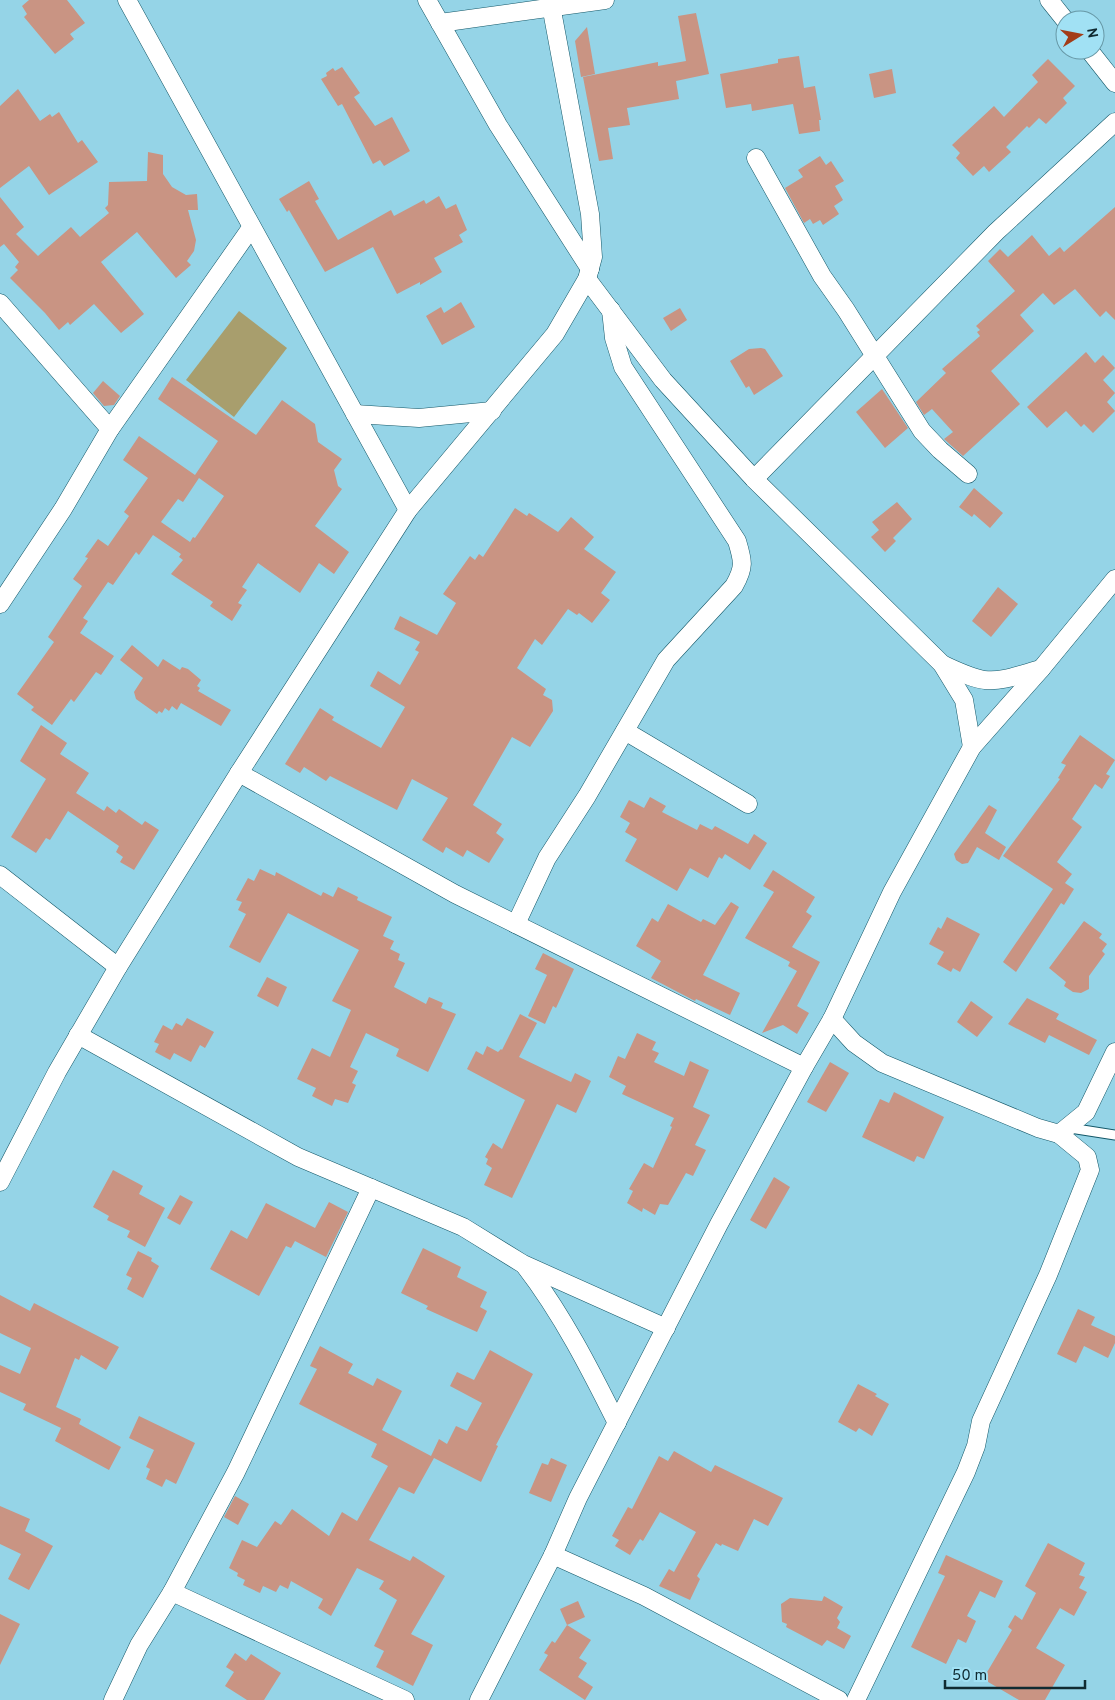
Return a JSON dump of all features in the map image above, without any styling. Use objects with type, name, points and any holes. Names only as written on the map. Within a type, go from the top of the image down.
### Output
[{"type":"street","points":[[127,0],[217,160],[251,228],[408,510]]},
{"type":"street","points":[[427,0],[498,125],[611,310],[663,380],[754,479],[942,664],[964,700],[972,747]]},
{"type":"street","points":[[440,23],[551,4],[605,0]]},
{"type":"street","points":[[1049,0],[1057,10]]},
{"type":"street","points":[[0,1182],[78,1034],[118,968],[239,773],[408,510],[555,334],[588,274],[593,256],[590,214],[551,4]]},
{"type":"street","points":[[1097,60],[1115,83]]},
{"type":"street","points":[[754,479],[875,358],[996,232],[1115,122]]},
{"type":"street","points":[[756,158],[822,276],[846,310],[929,440],[968,474]]},
{"type":"street","points":[[0,604],[63,510],[110,429],[251,228]]},
{"type":"street","points":[[0,303],[110,429]]},
{"type":"street","points":[[516,924],[547,858],[666,660],[734,586],[742,572],[742,558],[737,541],[623,368],[614,338],[611,310]]},
{"type":"street","points":[[355,414],[419,418],[492,411]]},
{"type":"street","points":[[479,1700],[553,1555],[578,1498],[804,1067],[832,1019],[892,892],[972,747],[1041,669],[1115,579]]},
{"type":"street","points":[[942,664],[966,676],[992,682],[1041,669]]},
{"type":"street","points":[[625,731],[748,804]]},
{"type":"street","points":[[239,773],[447,890],[804,1067]]},
{"type":"street","points":[[0,875],[118,968]]},
{"type":"street","points":[[832,1019],[854,1043],[882,1063],[1038,1128],[1062,1131],[1086,1157],[1090,1170],[1048,1275],[981,1421],[976,1446],[966,1472],[856,1700]]},
{"type":"street","points":[[78,1034],[298,1157],[463,1227],[523,1264],[666,1328]]},
{"type":"street","points":[[1062,1131],[1086,1112],[1115,1052]]},
{"type":"street","points":[[114,1700],[139,1645],[172,1592],[236,1472],[372,1188]]},
{"type":"street","points":[[523,1264],[552,1304],[584,1359],[617,1423]]},
{"type":"street","points":[[553,1555],[644,1596],[839,1700]]},
{"type":"street","points":[[172,1592],[405,1700]]},
{"type":"lane","points":[[1062,1131],[1115,1135]]},
{"type":"shaded area","points":[[239,311],[287,348],[234,417],[186,380]]},
{"type":"building","points":[[29,0],[67,0],[85,23],[70,34],[74,39],[55,54],[24,17],[27,14],[22,6]]},
{"type":"building","points":[[696,13],[709,74],[676,81],[679,99],[627,108],[630,125],[608,128],[613,159],[599,161],[583,77],[658,62],[658,66],[686,61],[678,16]]},
{"type":"building","points":[[587,27],[595,74],[581,77],[575,41]]},
{"type":"building","points":[[799,56],[804,88],[815,86],[821,120],[819,120],[820,131],[799,134],[793,104],[752,111],[751,104],[726,108],[720,74],[778,63],[778,59]]},
{"type":"building","points":[[1048,59],[1075,86],[1063,98],[1067,103],[1046,124],[1039,118],[1029,128],[1027,126],[1006,147],[1011,152],[989,172],[984,166],[973,176],[956,158],[960,153],[952,145],[994,106],[1004,117],[1038,82],[1032,75]]},
{"type":"building","points":[[342,67],[360,93],[354,97],[375,126],[392,117],[410,151],[384,166],[380,160],[373,164],[342,104],[338,106],[321,79],[327,76],[326,73],[333,68],[335,71]]},
{"type":"building","points":[[892,69],[896,93],[874,98],[869,74]]},
{"type":"building","points":[[18,89],[40,121],[50,114],[52,117],[59,112],[78,143],[82,140],[98,162],[49,195],[29,166],[0,188],[0,106]]},
{"type":"building","points":[[148,152],[163,155],[163,174],[172,187],[186,195],[197,194],[198,210],[188,210],[196,240],[194,251],[187,261],[191,265],[176,278],[137,232],[101,262],[144,314],[121,333],[94,304],[70,325],[68,322],[59,330],[10,278],[18,270],[15,267],[19,262],[4,244],[0,247],[0,197],[24,227],[16,234],[38,256],[71,227],[80,237],[109,213],[105,208],[108,205],[109,182],[147,181]]},
{"type":"building","points":[[820,156],[826,165],[831,161],[844,181],[835,186],[843,200],[834,206],[839,214],[823,225],[820,220],[813,224],[810,219],[804,223],[785,188],[803,177],[798,170]]},
{"type":"building","points":[[309,181],[319,199],[315,201],[338,240],[391,210],[394,216],[424,200],[426,204],[439,196],[446,209],[456,204],[467,230],[459,235],[463,242],[434,258],[442,272],[420,285],[420,282],[397,294],[373,247],[325,272],[289,210],[287,212],[279,199]]},
{"type":"building","points":[[1115,207],[1115,320],[1106,311],[1100,317],[1075,289],[1054,305],[1043,293],[1020,315],[1034,331],[991,371],[1020,404],[963,456],[944,439],[953,432],[932,409],[924,415],[916,402],[946,373],[942,369],[980,336],[977,332],[980,330],[976,326],[1015,291],[988,261],[1000,249],[1008,257],[1032,235],[1049,256],[1060,247],[1064,252]]},
{"type":"building","points":[[461,302],[475,327],[442,345],[426,316],[441,307],[444,313]]},
{"type":"building","points":[[680,308],[687,320],[671,331],[663,318]]},
{"type":"building","points":[[749,349],[765,349],[783,376],[754,395],[749,386],[746,388],[730,361]]},
{"type":"building","points":[[1086,352],[1095,363],[1103,355],[1115,368],[1103,380],[1115,393],[1107,402],[1115,411],[1093,433],[1084,424],[1081,427],[1066,411],[1047,428],[1027,407]]},
{"type":"building","points":[[172,377],[256,435],[282,400],[315,424],[318,442],[342,459],[334,470],[338,486],[342,489],[315,526],[349,552],[334,574],[319,563],[300,593],[258,563],[242,587],[247,590],[238,603],[242,605],[232,621],[210,606],[213,602],[171,574],[183,560],[179,557],[181,554],[153,535],[139,555],[136,552],[113,585],[108,582],[83,618],[88,621],[80,633],[114,656],[101,675],[96,672],[74,702],[71,699],[52,725],[31,710],[34,707],[17,694],[54,642],[48,637],[82,586],[73,579],[88,558],[85,557],[98,539],[108,546],[129,516],[124,512],[148,478],[123,460],[139,436],[195,475],[218,441],[158,399]],"holes":[[[199,478],[224,496],[195,538],[193,537],[190,542],[161,522],[178,499],[183,502]]]},
{"type":"building","points":[[103,381],[120,396],[114,405],[104,406],[93,393]]},
{"type":"building","points":[[882,389],[908,428],[885,448],[856,412]]},
{"type":"building","points":[[974,488],[1003,513],[990,528],[974,514],[972,517],[959,507]]},
{"type":"building","points":[[897,502],[912,519],[893,538],[896,541],[885,552],[871,537],[879,530],[872,522]]},
{"type":"building","points":[[515,508],[527,516],[529,513],[558,532],[571,517],[594,537],[584,549],[616,572],[601,593],[610,600],[592,623],[579,613],[577,615],[568,609],[542,645],[535,639],[517,668],[546,689],[543,695],[552,700],[553,711],[530,747],[512,737],[473,805],[502,824],[496,833],[504,839],[489,863],[467,850],[463,857],[446,847],[443,853],[422,840],[448,798],[412,779],[397,810],[330,776],[326,781],[304,767],[300,773],[285,764],[320,708],[334,717],[332,720],[381,748],[405,707],[370,686],[378,671],[400,685],[419,652],[415,650],[420,642],[394,629],[400,616],[437,635],[456,603],[443,594],[470,556],[475,560],[479,554],[483,557]]},
{"type":"building","points":[[998,587],[1018,604],[991,637],[972,621]]},
{"type":"building","points":[[132,645],[158,667],[163,659],[180,670],[182,667],[188,669],[201,680],[197,686],[200,688],[198,691],[231,710],[221,726],[181,703],[177,710],[172,706],[169,711],[165,708],[162,713],[159,711],[157,714],[136,699],[134,692],[143,678],[120,660]]},
{"type":"building","points":[[41,725],[67,743],[60,754],[89,773],[76,793],[104,811],[107,806],[116,813],[119,809],[142,825],[145,821],[159,830],[134,870],[120,862],[123,857],[116,852],[119,846],[68,811],[50,840],[46,838],[36,853],[11,837],[46,779],[20,761]]},
{"type":"building","points":[[1080,735],[1115,760],[1106,774],[1110,776],[1102,789],[1095,784],[1072,819],[1082,827],[1057,862],[1072,874],[1065,883],[1074,889],[1064,905],[1061,903],[1016,972],[1003,962],[1053,889],[1003,856],[1060,779],[1058,778],[1066,765],[1061,763]]},
{"type":"building","points":[[650,797],[666,806],[662,812],[697,830],[700,824],[712,830],[715,826],[748,844],[754,834],[767,843],[750,870],[725,854],[722,859],[719,857],[708,878],[690,868],[677,891],[625,861],[637,839],[625,832],[630,823],[620,817],[629,800],[644,808]]},
{"type":"building","points":[[989,805],[997,810],[985,833],[1006,847],[999,860],[977,847],[968,863],[962,864],[956,860],[954,854]]},
{"type":"building","points":[[260,869],[275,876],[276,872],[321,896],[323,892],[333,897],[338,887],[358,897],[357,900],[392,917],[383,936],[394,941],[390,949],[400,954],[398,960],[405,963],[394,987],[426,1004],[429,997],[443,1003],[441,1008],[456,1014],[428,1072],[396,1056],[399,1049],[366,1033],[350,1067],[358,1071],[352,1083],[356,1085],[348,1103],[335,1099],[332,1106],[312,1096],[316,1088],[297,1079],[312,1048],[330,1057],[351,1010],[332,1001],[359,950],[288,913],[260,963],[229,947],[246,914],[238,910],[242,902],[236,900],[248,878],[254,881]]},
{"type":"building","points":[[773,870],[815,897],[806,912],[812,916],[792,947],[820,962],[797,1006],[809,1013],[797,1034],[783,1025],[762,1033],[797,971],[788,966],[790,962],[745,938],[774,892],[763,886]]},
{"type":"building","points":[[731,902],[739,907],[703,975],[740,993],[730,1015],[696,999],[695,1001],[651,978],[661,961],[636,946],[652,918],[658,922],[668,904],[701,922],[703,919],[715,925]]},
{"type":"building","points":[[947,917],[980,934],[960,972],[953,968],[951,972],[937,964],[944,952],[929,944],[938,927],[941,929]]},
{"type":"building","points":[[1084,921],[1102,934],[1099,938],[1107,944],[1102,951],[1105,954],[1089,976],[1089,989],[1081,993],[1073,992],[1064,986],[1066,982],[1049,968]]},
{"type":"building","points":[[543,953],[574,969],[556,1008],[553,1006],[545,1024],[528,1016],[547,975],[535,969]]},
{"type":"building","points":[[267,977],[287,987],[278,1007],[257,996]]},
{"type":"building","points":[[1027,998],[1059,1014],[1056,1019],[1097,1040],[1089,1055],[1049,1035],[1045,1043],[1008,1024]]},
{"type":"building","points":[[971,1001],[993,1017],[977,1037],[957,1022]]},
{"type":"building","points":[[520,1014],[537,1023],[519,1057],[571,1082],[575,1073],[591,1081],[576,1113],[557,1104],[512,1198],[484,1185],[492,1168],[486,1164],[488,1159],[485,1157],[493,1143],[502,1149],[525,1100],[467,1069],[476,1051],[483,1055],[487,1046],[498,1052],[502,1050]]},
{"type":"building","points":[[187,1018],[214,1032],[205,1048],[200,1045],[191,1062],[174,1053],[170,1060],[155,1052],[159,1044],[154,1042],[163,1025],[172,1030],[176,1023],[182,1026]]},
{"type":"building","points":[[637,1033],[656,1042],[652,1050],[659,1053],[654,1062],[684,1076],[690,1061],[709,1070],[693,1107],[710,1115],[695,1145],[706,1150],[693,1176],[686,1173],[668,1205],[660,1204],[655,1215],[643,1208],[642,1212],[627,1203],[633,1191],[629,1189],[644,1163],[653,1168],[672,1127],[670,1126],[674,1118],[622,1094],[626,1086],[609,1077],[618,1056],[625,1059]]},
{"type":"building","points":[[830,1062],[849,1073],[826,1112],[807,1102]]},
{"type":"building","points":[[894,1092],[944,1117],[924,1159],[917,1156],[914,1162],[862,1137],[880,1099],[889,1103]]},
{"type":"building","points":[[113,1170],[143,1186],[139,1194],[165,1208],[145,1247],[127,1237],[130,1231],[107,1220],[109,1216],[93,1207]]},
{"type":"building","points":[[774,1177],[790,1187],[766,1229],[750,1220]]},
{"type":"building","points":[[180,1195],[193,1202],[180,1225],[167,1218]]},
{"type":"building","points":[[329,1202],[348,1212],[326,1257],[295,1241],[291,1248],[286,1246],[259,1296],[210,1269],[231,1230],[247,1239],[266,1203],[315,1228]]},
{"type":"building","points":[[423,1248],[461,1267],[457,1277],[487,1292],[480,1307],[487,1311],[477,1332],[426,1309],[428,1306],[401,1293]]},
{"type":"building","points":[[138,1251],[152,1258],[151,1261],[159,1266],[143,1298],[127,1289],[132,1278],[126,1275]]},
{"type":"building","points":[[0,1295],[30,1311],[34,1303],[119,1347],[106,1370],[81,1355],[79,1360],[75,1358],[56,1407],[81,1419],[79,1424],[121,1447],[109,1470],[55,1441],[61,1428],[23,1410],[26,1404],[0,1392],[0,1365],[20,1374],[31,1348],[0,1333]]},
{"type":"building","points":[[1078,1309],[1095,1317],[1091,1325],[1115,1336],[1115,1343],[1108,1358],[1084,1346],[1076,1363],[1057,1354]]},
{"type":"building","points":[[320,1346],[353,1364],[348,1373],[373,1386],[377,1378],[402,1391],[382,1430],[431,1456],[439,1439],[447,1444],[456,1426],[467,1431],[482,1403],[450,1386],[457,1372],[474,1380],[490,1350],[533,1374],[496,1445],[498,1446],[481,1482],[434,1458],[414,1494],[399,1487],[369,1540],[410,1561],[413,1556],[445,1576],[411,1634],[433,1645],[413,1686],[376,1667],[384,1651],[374,1646],[397,1600],[379,1589],[384,1581],[357,1568],[331,1616],[318,1608],[323,1599],[291,1581],[288,1589],[280,1585],[276,1592],[263,1586],[260,1593],[243,1585],[245,1580],[237,1576],[238,1573],[229,1568],[242,1540],[257,1547],[275,1521],[281,1525],[292,1509],[329,1536],[342,1512],[357,1521],[388,1466],[371,1457],[377,1444],[299,1404],[317,1369],[310,1366]]},
{"type":"building","points":[[858,1384],[877,1394],[875,1396],[889,1404],[872,1436],[859,1428],[856,1432],[838,1422]]},
{"type":"building","points":[[139,1416],[195,1443],[176,1484],[166,1479],[162,1487],[146,1479],[150,1469],[146,1467],[154,1450],[129,1438]]},
{"type":"building","points":[[674,1451],[711,1472],[715,1465],[783,1498],[768,1526],[754,1519],[738,1551],[716,1543],[697,1576],[700,1579],[690,1600],[659,1586],[669,1569],[674,1572],[696,1532],[660,1512],[643,1541],[640,1539],[630,1555],[615,1546],[619,1540],[612,1536],[628,1507],[632,1509],[659,1456],[668,1461]]},
{"type":"building","points":[[551,1458],[567,1465],[551,1502],[529,1493],[542,1463],[548,1465]]},
{"type":"building","points":[[235,1496],[249,1504],[238,1525],[224,1517]]},
{"type":"building","points":[[0,1506],[30,1519],[25,1531],[53,1546],[29,1590],[8,1579],[21,1554],[0,1544]]},
{"type":"building","points":[[1048,1543],[1085,1563],[1079,1575],[1085,1577],[1079,1588],[1087,1592],[1074,1616],[1060,1608],[1036,1648],[1065,1665],[1045,1700],[1019,1700],[983,1679],[1012,1630],[1008,1627],[1015,1615],[1022,1620],[1036,1593],[1025,1586]]},
{"type":"building","points":[[946,1555],[1003,1581],[995,1598],[980,1591],[967,1616],[976,1621],[966,1643],[958,1639],[946,1664],[911,1647],[945,1576],[938,1573]]},
{"type":"building","points":[[824,1596],[843,1607],[837,1618],[840,1622],[837,1628],[851,1636],[844,1649],[827,1640],[822,1646],[786,1627],[787,1624],[782,1622],[781,1604],[790,1598],[822,1601]]},
{"type":"building","points":[[578,1601],[585,1617],[567,1625],[560,1609]]},
{"type":"building","points":[[0,1614],[20,1624],[0,1665]]},
{"type":"building","points":[[567,1625],[591,1640],[579,1658],[587,1663],[578,1677],[593,1687],[585,1700],[539,1670],[548,1655],[544,1653],[552,1641],[555,1643]]},
{"type":"building","points":[[235,1653],[246,1661],[251,1654],[281,1673],[264,1700],[247,1700],[225,1686],[234,1672],[226,1667]]}]
